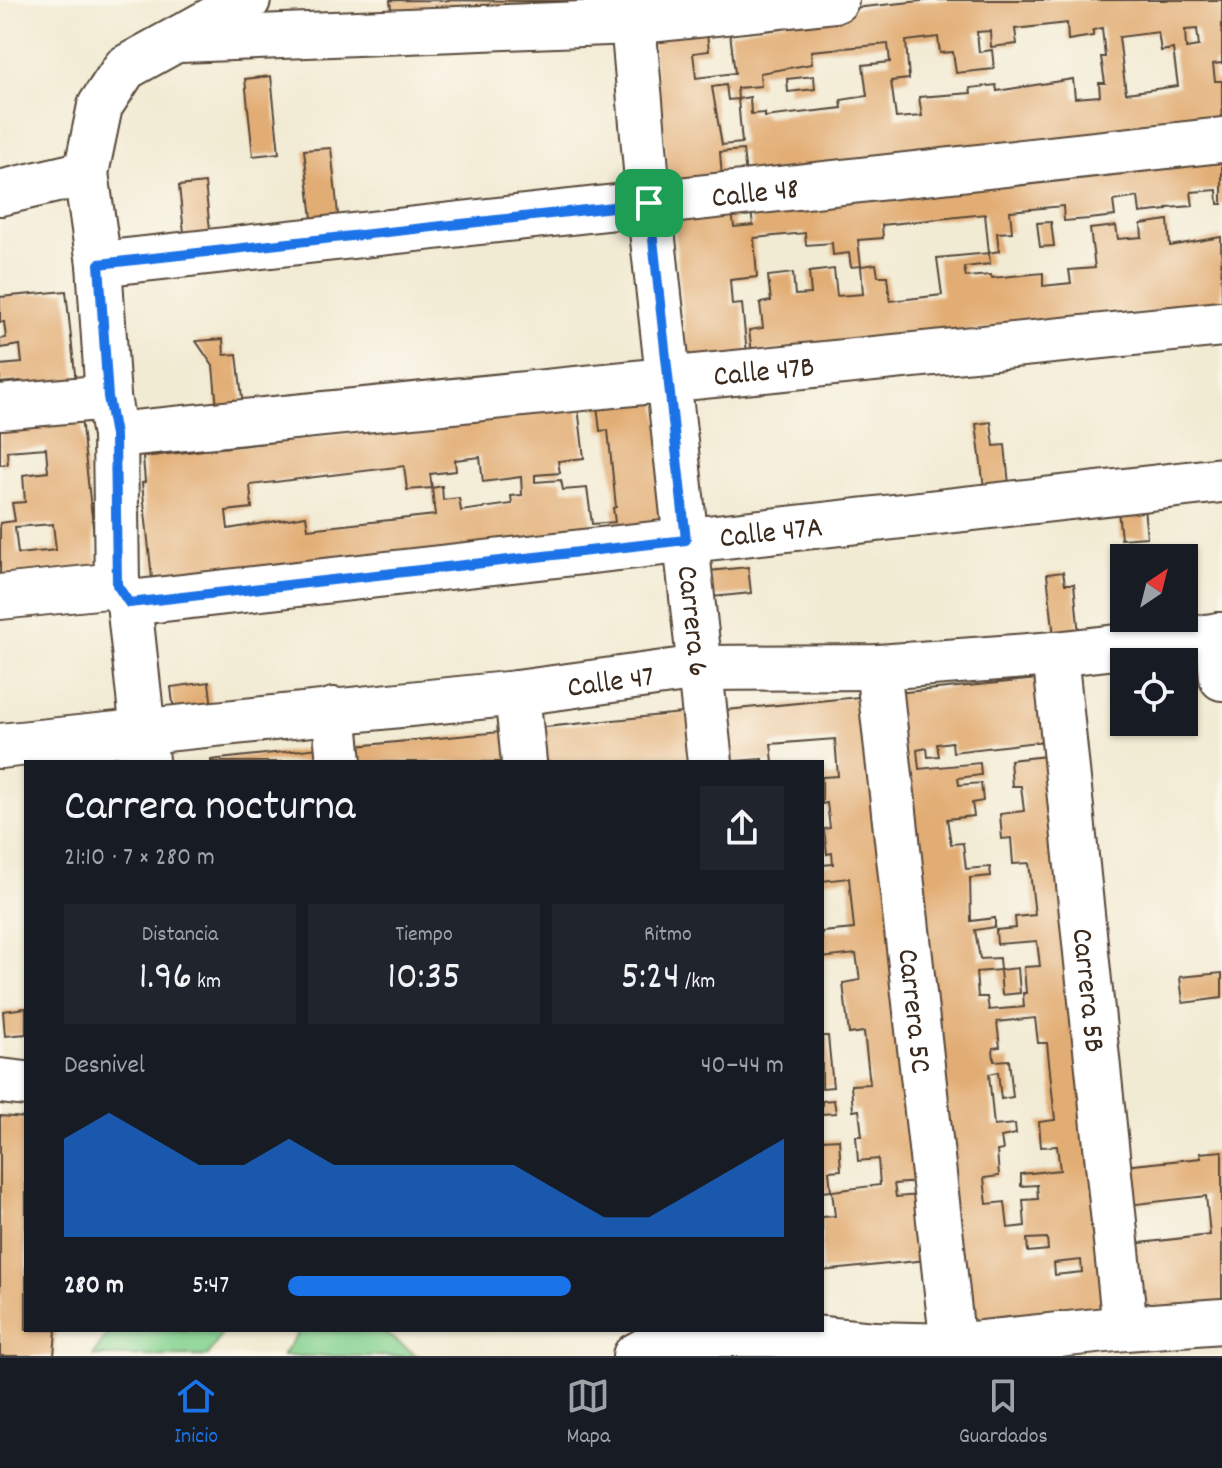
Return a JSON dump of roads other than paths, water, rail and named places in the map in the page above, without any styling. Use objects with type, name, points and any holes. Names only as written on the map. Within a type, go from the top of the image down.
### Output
[{"type":"street","points":[[145,747],[123,594],[99,264],[86,173],[100,106],[125,68],[248,0]]},
{"type":"street","points":[[180,40],[836,0]]},
{"type":"street","name":"Carrera 6","points":[[632,11],[649,203],[710,760]]},
{"type":"street","name":"Calle 48","points":[[99,264],[1222,140]]},
{"type":"street","points":[[0,193],[86,173]]},
{"type":"street","name":"Calle 47B","points":[[111,416],[668,380],[1222,324]]},
{"type":"street","points":[[0,407],[111,416]]},
{"type":"street","name":"Calle 47A","points":[[0,597],[123,594],[686,540],[1222,480]]},
{"type":"street","points":[[1220,635],[1222,678]]},
{"type":"street","name":"Calle 47","points":[[0,746],[145,747],[334,710],[517,693],[700,668],[878,667],[1055,654],[1220,635]]},
{"type":"street","name":"Carrera 5B","points":[[1055,654],[1125,1328]]},
{"type":"street","name":"Carrera 5C","points":[[878,667],[954,1351]]},
{"type":"street","points":[[517,693],[524,760]]},
{"type":"street","points":[[334,710],[339,760]]},
{"type":"street","points":[[0,1081],[24,1084]]},
{"type":"street","points":[[635,1356],[669,1332],[886,1350],[954,1351],[1125,1328],[1222,1321]]}]
